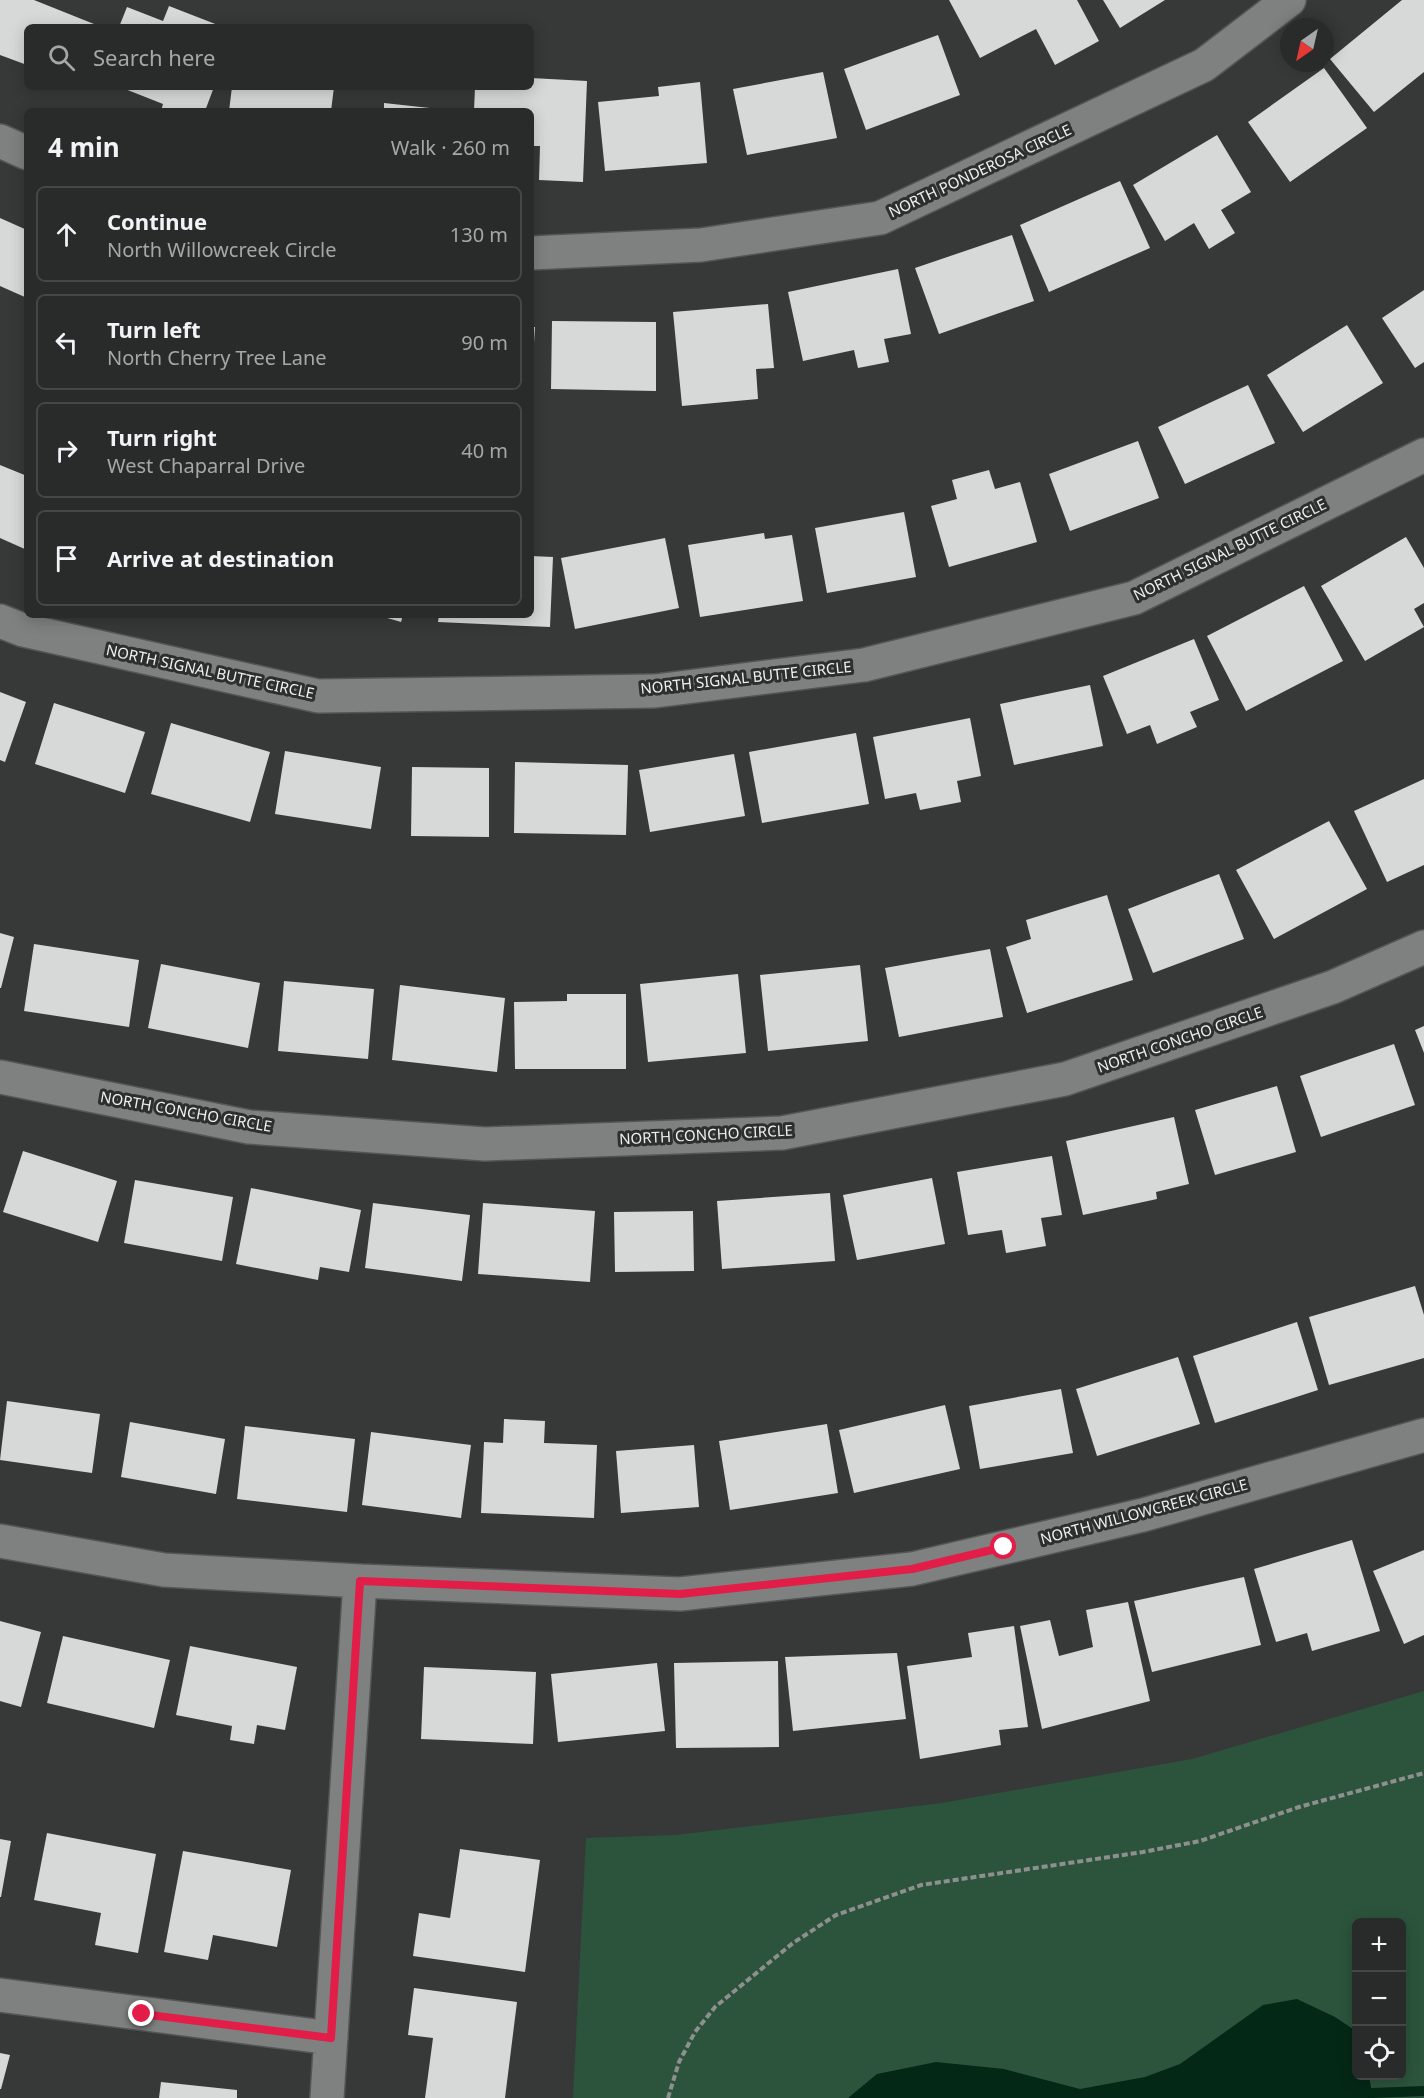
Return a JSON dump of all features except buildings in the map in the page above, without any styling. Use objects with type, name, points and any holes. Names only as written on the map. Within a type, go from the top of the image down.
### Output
[{"type":"street","name":"NORTH PONDEROSA CIRCLE","points":[[534,253],[701,245],[880,218],[1204,65],[1288,0]]},
{"type":"street","points":[[0,141],[24,152]]},
{"type":"street","name":"NORTH SIGNAL BUTTE CIRCLE","points":[[0,621],[23,630],[318,696],[655,691],[864,665],[1134,598],[1424,454]]},
{"type":"street","name":"NORTH CONCHO CIRCLE","points":[[0,1077],[249,1127],[484,1144],[782,1133],[1065,1079],[1333,987],[1424,947]]},
{"type":"street","name":"NORTH WILLOWCREEK CIRCLE","points":[[0,1541],[164,1570],[360,1581],[680,1594],[912,1569],[1143,1515],[1424,1435]]},
{"type":"street","points":[[327,2098],[360,1581]]},
{"type":"street","points":[[0,1995],[331,2038]]},
{"type":"path","points":[[668,2098],[679,2062],[695,2032],[715,2007],[793,1943],[836,1915],[921,1885],[1143,1852],[1200,1841],[1299,1807],[1424,1773]]},
{"type":"shaded area","points":[[1424,1691],[1424,2098],[573,2098],[586,1838],[676,1835],[942,1803],[1192,1759]]},
{"type":"shaded area","points":[[1297,1999],[1335,2017],[1352,2028],[1352,2080],[1370,2080],[1372,2093],[1370,2098],[848,2098],[877,2074],[936,2062],[1004,2069],[1080,2089],[1145,2077],[1180,2064],[1263,2005]]},
{"type":"waterway","points":[[1372,2093],[1424,2091]]},
{"type":"route","points":[[142,2014],[331,2038],[360,1581],[680,1594],[912,1569],[1004,1547]]}]
